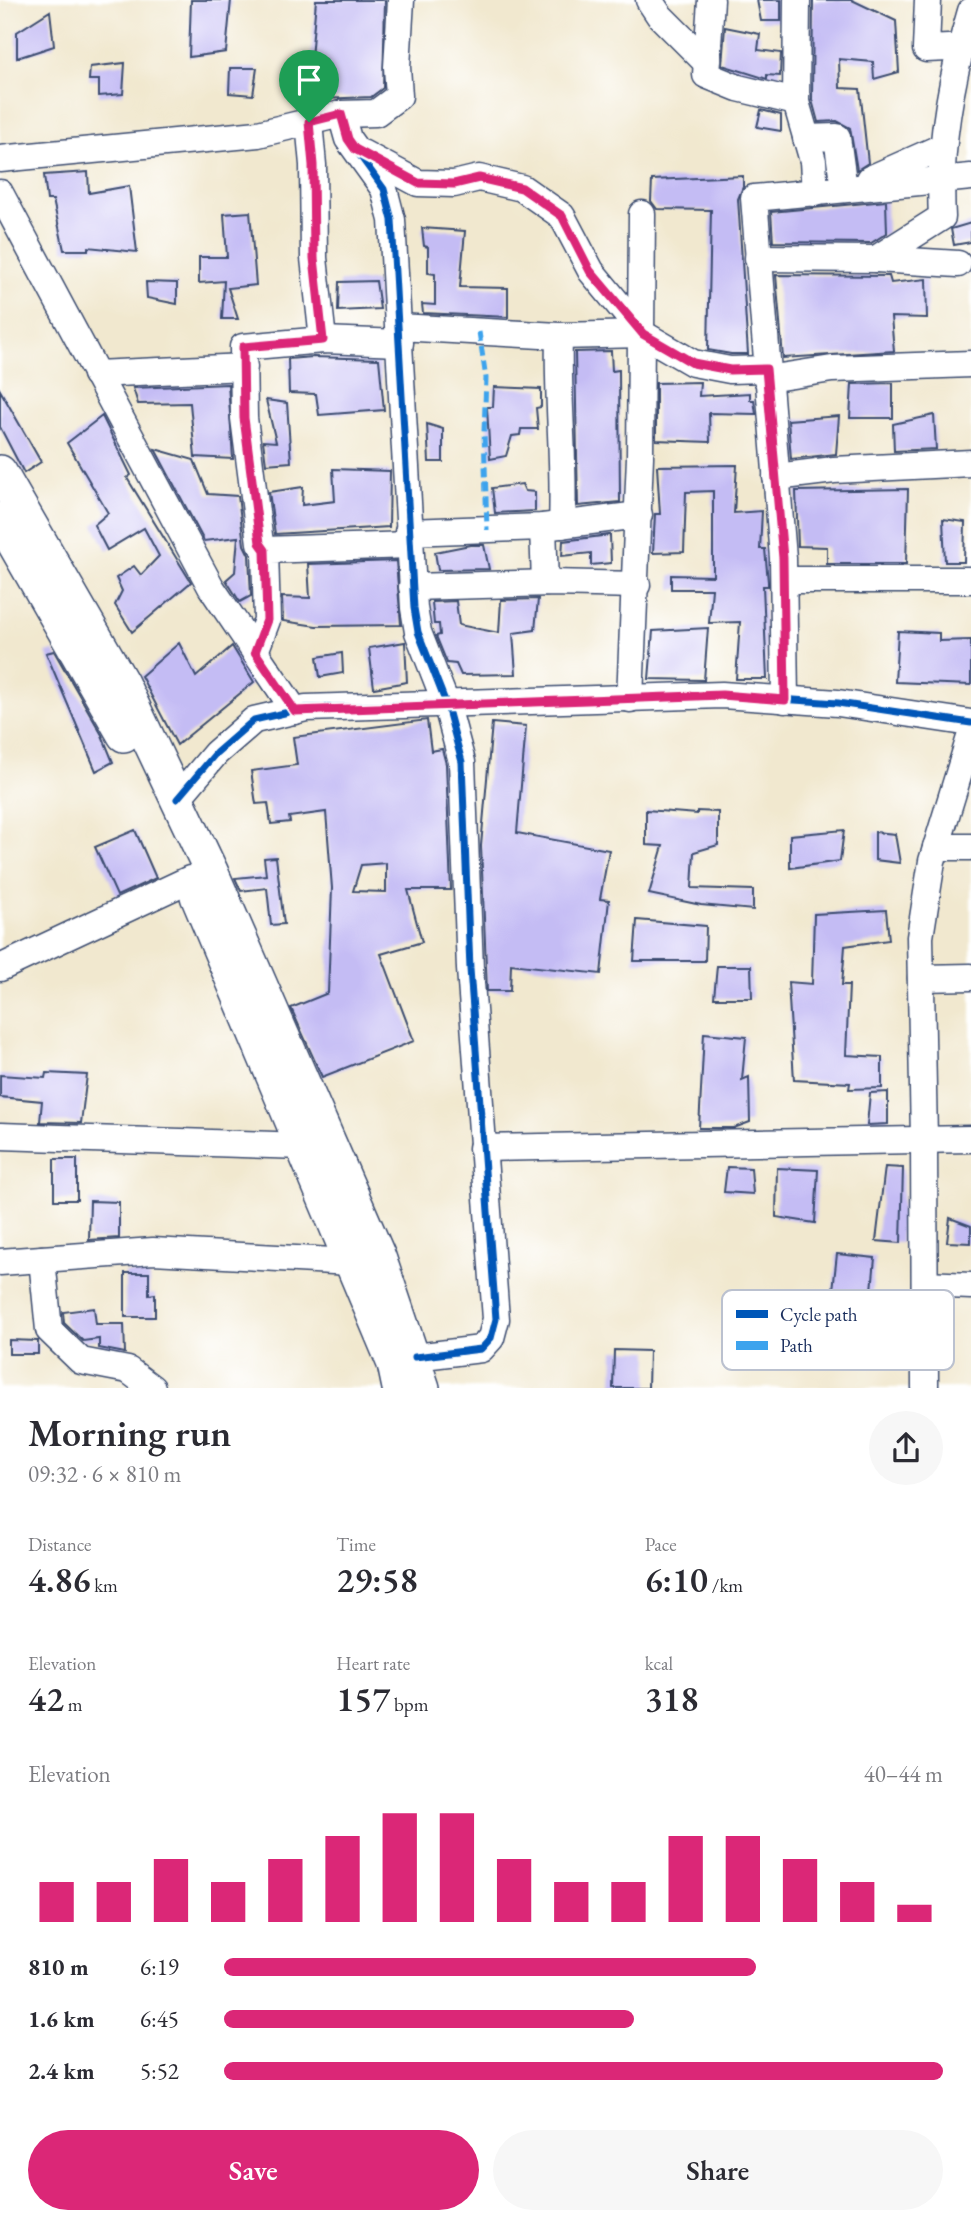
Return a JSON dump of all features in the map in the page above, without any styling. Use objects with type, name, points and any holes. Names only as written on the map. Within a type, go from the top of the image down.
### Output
[{"type":"main road","points":[[0,472],[122,683],[177,799],[379,1257],[419,1372]]},
{"type":"main road","points":[[0,519],[122,731],[190,879],[394,1364],[399,1388]]},
{"type":"street","points":[[0,159],[258,134],[341,114],[376,113],[399,96],[397,67],[401,0]]},
{"type":"street","points":[[649,0],[659,15],[706,62]]},
{"type":"street","points":[[711,0],[706,75],[738,88],[796,102]]},
{"type":"street","points":[[797,0],[796,102],[813,161],[815,193]]},
{"type":"street","points":[[928,0],[926,49],[967,47]]},
{"type":"street","points":[[876,259],[942,217],[940,181],[943,147],[967,47],[971,11]]},
{"type":"street","points":[[341,114],[348,139],[384,189],[388,201],[397,266],[412,587],[418,632],[447,706],[461,762],[482,1148],[496,1319],[491,1338],[481,1349],[419,1372]]},
{"type":"street","points":[[309,122],[313,165],[314,258],[323,340]]},
{"type":"street","points":[[806,138],[837,136],[848,189]]},
{"type":"street","points":[[848,189],[888,169],[943,147]]},
{"type":"street","points":[[355,149],[418,183],[454,184],[479,178],[522,188],[562,216],[590,271],[643,334],[693,363],[767,374],[971,364]]},
{"type":"street","points":[[785,700],[783,580],[754,198],[971,177]]},
{"type":"street","points":[[0,192],[211,587],[295,711]]},
{"type":"street","points":[[630,699],[639,515],[643,334],[642,214]]},
{"type":"street","points":[[758,258],[876,259],[958,264]]},
{"type":"street","points":[[255,652],[267,620],[265,550],[260,543],[244,418],[243,347],[400,335],[643,334]]},
{"type":"street","points":[[545,583],[565,467],[558,372],[559,336]]},
{"type":"street","points":[[96,374],[244,367]]},
{"type":"street","points":[[776,477],[834,470],[971,463]]},
{"type":"street","points":[[265,550],[553,526],[639,515]]},
{"type":"street","points":[[783,580],[971,580]]},
{"type":"street","points":[[412,587],[545,583],[637,585]]},
{"type":"street","points":[[177,799],[216,754],[254,720],[295,711],[722,695],[838,703],[971,723]]},
{"type":"street","points":[[925,1290],[925,1138],[920,937],[924,897],[936,847],[971,734]]},
{"type":"street","points":[[936,847],[971,847]]},
{"type":"street","points":[[0,968],[190,879]]},
{"type":"street","points":[[921,978],[971,977]]},
{"type":"street","points":[[0,1136],[303,1146]]},
{"type":"street","points":[[482,1148],[971,1139]]},
{"type":"street","points":[[0,1262],[153,1251],[351,1262]]},
{"type":"street","points":[[42,1259],[49,1330],[81,1362],[128,1370],[152,1388]]},
{"type":"street","points":[[925,1284],[971,1286]]},
{"type":"street","points":[[925,1370],[925,1388]]},
{"type":"building","points":[[191,0],[231,0],[226,52],[189,57]]},
{"type":"building","points":[[316,0],[385,0],[383,88],[371,97],[320,99],[326,60],[311,58]]},
{"type":"building","points":[[757,0],[781,0],[781,21],[761,21]]},
{"type":"building","points":[[813,0],[852,0],[896,21],[899,72],[874,79],[873,62],[839,59],[840,88],[860,89],[868,163],[857,170],[850,128],[837,121],[818,122],[812,100]]},
{"type":"building","points":[[50,11],[54,46],[17,58],[17,32]]},
{"type":"building","points":[[725,27],[760,34],[758,50],[781,53],[780,76],[767,75],[767,79],[722,65]]},
{"type":"building","points":[[125,63],[123,94],[99,96],[99,80],[89,80],[90,67]]},
{"type":"building","points":[[230,68],[257,68],[253,95],[229,93]]},
{"type":"building","points":[[761,110],[781,115],[781,131],[757,127]]},
{"type":"building","points":[[88,172],[89,193],[129,186],[137,252],[88,247],[88,250],[64,250],[53,200],[47,200],[44,175]]},
{"type":"building","points":[[743,176],[743,187],[738,199],[748,354],[731,354],[708,350],[711,210],[657,209],[651,201],[652,180]]},
{"type":"building","points":[[886,201],[887,233],[871,243],[773,242],[771,212]]},
{"type":"building","points":[[250,212],[256,285],[228,288],[238,319],[222,319],[224,281],[199,283],[199,257],[227,257],[224,214]]},
{"type":"building","points":[[971,223],[971,242],[954,245],[951,229]]},
{"type":"building","points":[[422,228],[465,231],[460,287],[508,288],[508,317],[423,313],[422,304],[435,305],[435,274],[428,273],[428,247],[424,246]]},
{"type":"building","points":[[776,275],[889,276],[891,283],[926,279],[927,318],[891,317],[894,351],[783,358]]},
{"type":"building","points":[[376,281],[380,309],[338,311],[339,282]]},
{"type":"building","points":[[146,282],[177,283],[177,304],[147,298]]},
{"type":"building","points":[[611,351],[612,371],[619,370],[620,502],[578,506],[575,352]]},
{"type":"building","points":[[288,359],[379,359],[384,410],[319,415],[316,394],[289,393]]},
{"type":"building","points":[[700,382],[699,396],[750,393],[756,414],[709,413],[710,442],[656,440],[656,383]]},
{"type":"building","points":[[893,383],[893,418],[850,418],[852,384]]},
{"type":"building","points":[[228,384],[233,459],[195,457],[190,403],[138,404],[133,388]]},
{"type":"building","points":[[494,387],[541,389],[541,407],[536,408],[538,429],[521,429],[520,435],[512,436],[506,456],[490,459],[487,407],[493,407]]},
{"type":"building","points":[[0,390],[41,462],[24,473],[0,427]]},
{"type":"building","points":[[266,400],[287,403],[291,462],[266,464],[263,441],[276,442]]},
{"type":"building","points":[[934,415],[936,449],[894,451],[893,424]]},
{"type":"building","points":[[102,416],[131,475],[127,478],[191,582],[132,632],[115,605],[122,591],[116,578],[134,566],[141,575],[159,556],[144,528],[107,550],[94,525],[108,513],[67,443]]},
{"type":"building","points":[[839,416],[836,454],[791,459],[788,420]]},
{"type":"building","points":[[427,424],[443,429],[443,462],[429,462]]},
{"type":"building","points":[[155,449],[194,460],[208,494],[238,496],[244,545],[249,555],[251,596],[240,602],[226,580],[235,572],[238,537],[204,541]]},
{"type":"building","points":[[737,465],[734,513],[762,511],[760,549],[765,549],[768,582],[768,586],[763,586],[767,679],[736,679],[740,622],[709,623],[712,589],[671,589],[671,575],[713,576],[713,491],[686,492],[684,552],[653,553],[655,514],[660,514],[657,466]]},
{"type":"building","points":[[333,469],[390,471],[389,527],[275,534],[269,492],[303,487],[302,505],[335,501]]},
{"type":"building","points":[[522,484],[525,491],[535,492],[535,511],[495,513],[492,488]]},
{"type":"building","points":[[908,489],[906,564],[827,564],[827,547],[798,546],[796,491]]},
{"type":"building","points":[[943,519],[965,522],[964,562],[945,562]]},
{"type":"building","points":[[610,535],[611,563],[591,565],[591,553],[562,556],[563,541]]},
{"type":"building","points":[[484,545],[489,569],[438,570],[435,552]]},
{"type":"building","points":[[396,561],[401,625],[316,626],[283,621],[282,597],[310,598],[308,564]]},
{"type":"building","points":[[538,599],[535,630],[513,633],[516,674],[461,675],[456,664],[447,663],[436,636],[440,635],[439,624],[434,624],[432,602],[456,601],[459,625],[499,633],[501,600]]},
{"type":"building","points":[[708,628],[704,680],[649,679],[653,631]]},
{"type":"building","points":[[898,631],[939,633],[939,641],[971,640],[971,685],[895,682]]},
{"type":"building","points":[[405,642],[407,682],[374,688],[369,648]]},
{"type":"building","points":[[179,643],[196,677],[232,646],[254,682],[177,745],[141,676]]},
{"type":"building","points":[[54,651],[102,735],[113,762],[96,771],[46,653]]},
{"type":"building","points":[[342,653],[343,673],[320,677],[317,657]]},
{"type":"building","points":[[427,720],[431,751],[442,749],[446,764],[451,890],[408,890],[422,942],[381,954],[414,1041],[322,1077],[291,1008],[328,993],[332,888],[326,812],[289,817],[290,822],[271,824],[268,803],[256,804],[251,771],[297,765],[293,737]],"holes":[[[386,863],[386,892],[353,891],[361,865]]]},
{"type":"building","points":[[492,723],[526,726],[517,833],[609,850],[600,899],[609,900],[601,974],[511,964],[510,991],[487,991],[481,846]]},
{"type":"building","points":[[646,810],[697,814],[697,811],[718,812],[718,845],[694,852],[692,888],[753,890],[753,910],[701,905],[649,894],[663,846],[646,845]]},
{"type":"building","points":[[135,830],[156,878],[117,896],[95,847]]},
{"type":"building","points":[[844,830],[840,861],[790,868],[790,835]]},
{"type":"building","points":[[875,832],[895,834],[900,863],[875,860]]},
{"type":"building","points":[[276,857],[284,924],[271,925],[267,888],[241,891],[235,878],[266,875],[264,858]]},
{"type":"building","points":[[886,910],[889,940],[845,946],[842,985],[849,985],[846,1055],[882,1057],[882,1088],[849,1089],[850,1083],[794,1080],[788,982],[812,984],[814,914]]},
{"type":"building","points":[[637,920],[706,926],[705,961],[634,961]]},
{"type":"building","points":[[717,966],[751,966],[752,998],[714,998]]},
{"type":"building","points":[[704,1033],[746,1037],[742,1080],[749,1077],[750,1122],[734,1128],[699,1128]]},
{"type":"building","points":[[46,1073],[87,1075],[81,1123],[40,1122],[42,1101],[0,1097],[0,1075],[45,1078]]},
{"type":"building","points":[[888,1092],[888,1124],[867,1125],[870,1093]]},
{"type":"building","points":[[54,1159],[77,1159],[77,1200],[54,1200]]},
{"type":"building","points":[[727,1167],[751,1168],[753,1194],[724,1192]]},
{"type":"building","points":[[885,1167],[903,1168],[901,1243],[876,1241]]},
{"type":"building","points":[[777,1168],[818,1170],[815,1223],[776,1217]]},
{"type":"building","points":[[90,1201],[119,1202],[119,1238],[89,1240]]},
{"type":"building","points":[[950,1218],[971,1226],[971,1243],[947,1242]]},
{"type":"building","points":[[837,1254],[875,1258],[872,1290],[833,1290]]},
{"type":"building","points":[[125,1273],[149,1273],[149,1295],[155,1294],[155,1317],[125,1317]]},
{"type":"building","points":[[94,1308],[96,1324],[124,1324],[125,1353],[99,1348],[99,1339],[83,1341],[64,1323],[63,1312]]},
{"type":"building","points":[[9,1340],[38,1341],[38,1354],[9,1354]]},
{"type":"building","points":[[614,1350],[649,1351],[648,1388],[613,1388]]},
{"type":"marked path","points":[[479,332],[486,378],[484,432],[487,530]]},
{"type":"cycle path","points":[[341,114],[348,139],[384,189],[392,220],[414,608],[418,632],[447,706],[462,762],[470,969],[496,1319],[491,1338],[481,1349],[415,1357]]},
{"type":"cycle path","points":[[177,799],[216,753],[254,720],[306,708],[722,695],[838,703],[971,723]]},
{"type":"route","points":[[341,114],[348,139],[355,149],[418,183],[454,184],[479,178],[522,188],[562,216],[590,271],[643,334],[693,363],[730,370],[766,369],[783,558],[785,700],[722,695],[295,711],[255,652],[267,620],[265,550],[260,543],[244,418],[243,347],[323,340],[314,258],[313,165],[309,122],[341,114]]}]
